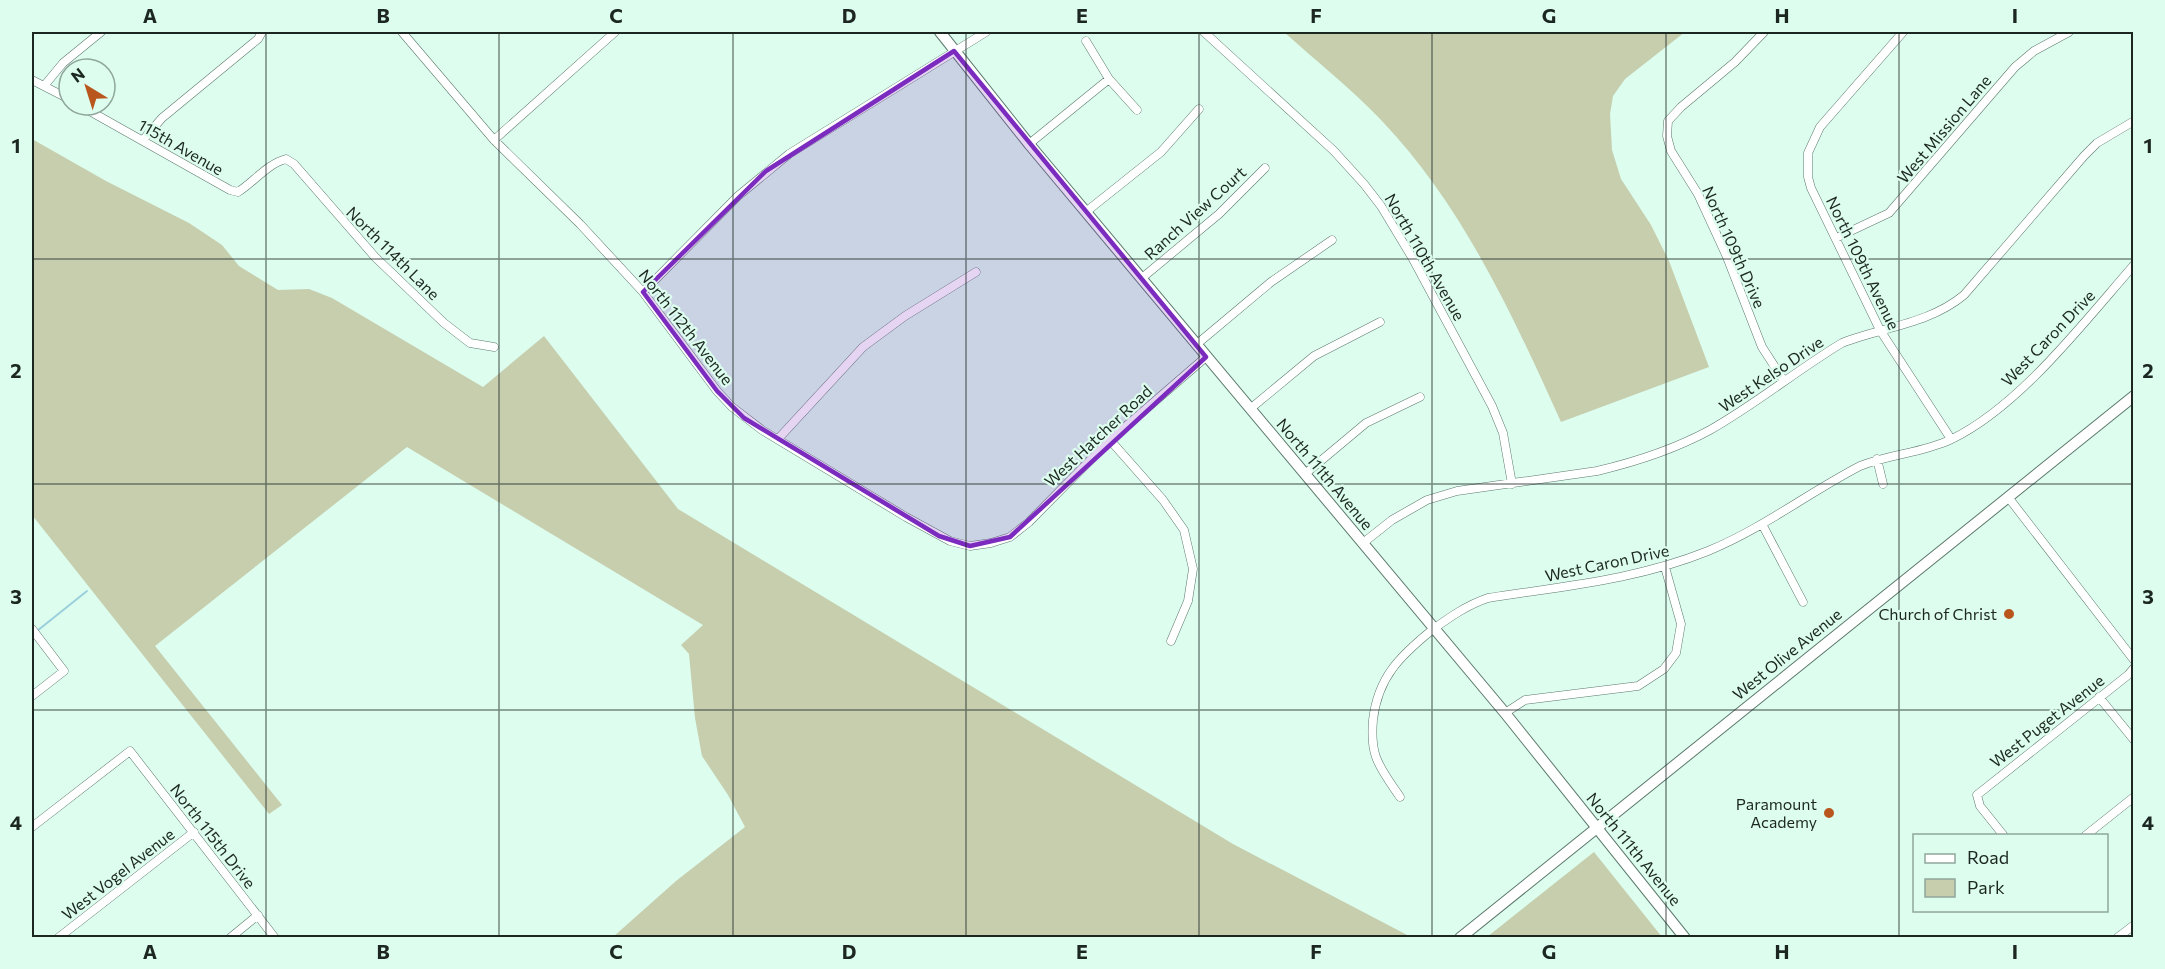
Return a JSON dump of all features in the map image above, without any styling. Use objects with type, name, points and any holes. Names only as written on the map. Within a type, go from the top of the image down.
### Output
[{"type":"street","points":[[44,86],[63,63],[101,32]]},
{"type":"street","points":[[143,140],[162,118],[258,39],[262,32]]},
{"type":"street","name":"North 112th Avenue","points":[[402,32],[494,140],[574,218],[643,292],[717,391],[744,418],[950,542],[970,546],[1010,537]]},
{"type":"street","points":[[494,140],[615,32]]},
{"type":"street","name":"North 111th Avenue","points":[[940,32],[1029,144],[1505,713],[1685,938]]},
{"type":"street","points":[[643,292],[738,196],[766,171],[811,139],[986,32]]},
{"type":"street","name":"North 110th Avenue","points":[[1204,32],[1340,157],[1381,206],[1408,249],[1492,406],[1503,434],[1512,484]]},
{"type":"street","name":"North 109th Drive","points":[[1764,32],[1735,62],[1681,107],[1668,121],[1667,136],[1671,150],[1698,194],[1727,257],[1762,347],[1770,363],[1784,381]]},
{"type":"street","name":"North 109th Avenue","points":[[1903,32],[1820,127],[1808,153],[1808,177],[1811,188],[1880,330],[1952,439]]},
{"type":"street","name":"West Mission Lane","points":[[1836,238],[1890,213],[2015,66],[2034,51],[2069,32]]},
{"type":"street","points":[[1086,41],[1109,79],[1137,110]]},
{"type":"street","points":[[1029,144],[1109,79]]},
{"type":"street","points":[[32,81],[57,93]]},
{"type":"street","points":[[1087,211],[1161,152],[1199,109]]},
{"type":"street","name":"115th Avenue","points":[[101,117],[230,190],[238,192],[277,162],[286,159]]},
{"type":"street","name":"West Kelso Drive","points":[[1363,543],[1392,520],[1427,500],[1457,492],[1597,471],[1651,455],[1709,430],[1842,344],[1936,314],[1958,300],[2097,143],[2133,121]]},
{"type":"street","name":"North 114th Lane","points":[[286,159],[294,164],[375,257],[444,323],[470,343],[494,347]]},
{"type":"street","name":"Ranch View Court","points":[[1142,278],[1218,214],[1265,168]]},
{"type":"street","points":[[1197,344],[1271,282],[1332,240]]},
{"type":"street","name":"West Caron Drive","points":[[1400,797],[1376,758],[1372,731],[1375,707],[1381,686],[1392,667],[1408,649],[1434,629],[1467,606],[1488,598],[1590,584],[1665,567],[1709,550],[1762,524],[1839,477],[1877,459],[1936,446],[1952,439],[1972,428],[2035,375],[2133,265]]},
{"type":"street","points":[[778,439],[863,347],[905,316],[976,272]]},
{"type":"street","points":[[1250,409],[1314,356],[1380,322]]},
{"type":"street","name":"West Hatcher Road","points":[[1010,537],[1029,522],[1110,440],[1206,357]]},
{"type":"street","name":"West Olive Avenue","points":[[1460,938],[2133,396]]},
{"type":"street","points":[[1305,474],[1366,423],[1420,397]]},
{"type":"street","points":[[1110,440],[1162,500],[1184,530],[1193,569],[1188,601],[1171,641]]},
{"type":"street","points":[[1877,459],[1883,484]]},
{"type":"street","points":[[2008,496],[2133,660]]},
{"type":"street","points":[[1762,524],[1803,602]]},
{"type":"street","points":[[1505,713],[1525,700],[1638,686],[1664,669],[1676,653],[1681,624],[1665,567]]},
{"type":"street","points":[[32,629],[64,670],[32,696]]},
{"type":"street","name":"West Puget Avenue","points":[[2002,834],[1980,806],[1977,795],[2133,669]]},
{"type":"street","points":[[2099,697],[2133,741]]},
{"type":"street","name":"North 115th Drive","points":[[32,827],[130,751],[276,938]]},
{"type":"street","points":[[2087,834],[2133,797]]},
{"type":"street","name":"West Vogel Avenue","points":[[58,938],[194,832]]},
{"type":"street","points":[[230,938],[258,915]]},
{"type":"street","points":[[2117,938],[2133,924]]},
{"type":"highlighted area","points":[[954,51],[1206,357],[1010,537],[970,546],[939,536],[744,418],[717,391],[643,292],[766,171]]},
{"type":"green space","points":[[1284,32],[1685,32],[1625,79],[1613,96],[1610,114],[1612,150],[1621,179],[1651,225],[1669,261],[1709,367],[1561,422],[1505,303],[1462,226],[1437,189],[1382,121]]},
{"type":"green space","points":[[32,139],[106,181],[189,223],[222,245],[239,266],[278,290],[309,289],[332,298],[483,387],[544,336],[678,509],[1233,844],[1411,937],[613,937],[676,881],[745,827],[728,795],[702,756],[695,718],[689,654],[681,645],[703,625],[407,447],[155,646],[282,805],[269,814],[32,515]]},
{"type":"green space","points":[[1594,852],[1662,937],[1487,937]]},
{"type":"waterway","points":[[37,631],[87,591]]},
{"type":"place","name":"Church of Christ","points":[[2009,614]]},
{"type":"place","name":"Paramount Academy","points":[[1829,813]]}]
